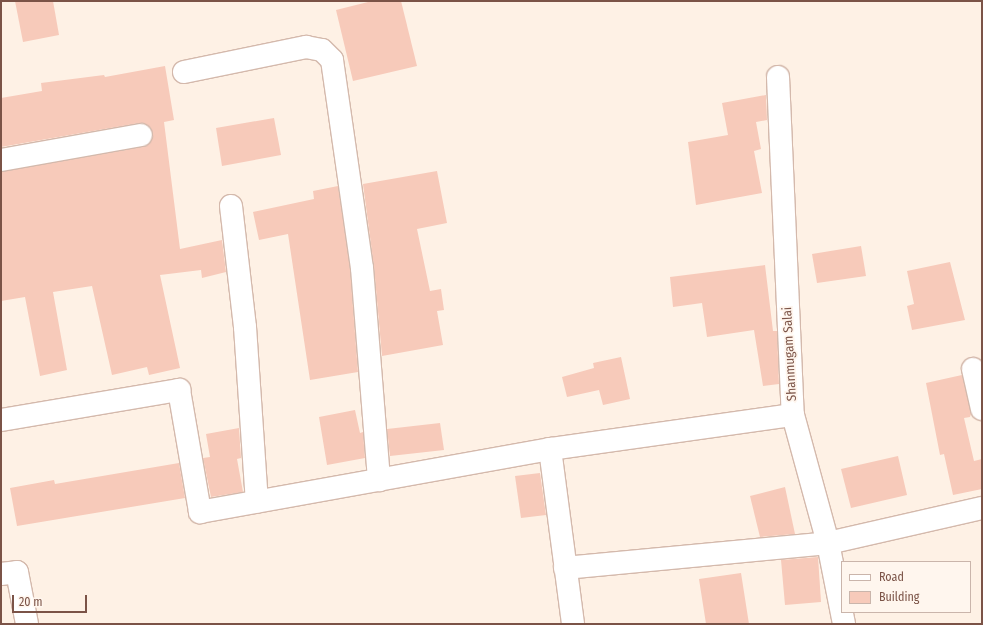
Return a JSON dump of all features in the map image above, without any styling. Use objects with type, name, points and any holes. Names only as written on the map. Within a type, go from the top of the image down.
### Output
[{"type":"street","points":[[184,72],[306,47],[322,50],[332,60],[362,268],[379,480]]},
{"type":"street","name":"Shanmugam Salai","points":[[778,77],[793,415],[828,543],[841,609]]},
{"type":"street","points":[[1,160],[140,135]]},
{"type":"street","points":[[231,206],[245,327],[256,502]]},
{"type":"street","points":[[973,369],[982,409]]},
{"type":"street","points":[[1,420],[179,390],[200,512],[550,449],[793,415]]},
{"type":"street","points":[[550,449],[573,624]]},
{"type":"street","points":[[565,568],[828,543],[982,508]]},
{"type":"street","points":[[1,574],[17,572],[27,624]]},
{"type":"street","name":"Shanmugam Salai","points":[[842,613],[844,624]]},
{"type":"building","points":[[15,1],[53,1],[59,35],[23,42]]},
{"type":"building","points":[[372,1],[401,1],[417,66],[353,81],[336,10]]},
{"type":"building","points":[[165,66],[174,120],[164,122],[180,249],[222,240],[226,272],[202,278],[201,270],[160,275],[180,368],[149,375],[147,367],[112,375],[92,286],[53,292],[67,370],[40,376],[25,297],[1,301],[1,172],[143,147],[149,144],[153,133],[150,127],[139,123],[1,147],[1,98],[42,91],[41,83],[104,75],[105,77]]},
{"type":"building","points":[[766,95],[767,120],[756,122],[761,149],[754,151],[762,193],[696,205],[688,142],[728,135],[722,103]]},
{"type":"building","points":[[274,118],[281,155],[222,166],[216,128]]},
{"type":"building","points":[[437,171],[447,223],[417,229],[430,291],[441,289],[444,310],[437,311],[443,345],[382,356],[374,267],[363,184]]},
{"type":"building","points":[[338,186],[350,269],[358,372],[310,380],[288,234],[259,240],[253,212],[314,199],[313,191]]},
{"type":"building","points":[[861,246],[866,276],[817,283],[812,254]]},
{"type":"building","points":[[950,262],[965,320],[912,330],[907,306],[914,304],[907,271]]},
{"type":"building","points":[[765,265],[773,331],[777,331],[779,384],[763,386],[754,330],[707,337],[702,303],[673,307],[670,277]]},
{"type":"building","points":[[621,357],[630,399],[603,405],[599,390],[567,397],[562,377],[594,368],[593,363]]},
{"type":"building","points":[[962,375],[971,414],[970,417],[964,418],[974,461],[982,459],[982,489],[953,495],[944,454],[940,455],[926,383]]},
{"type":"building","points":[[355,410],[360,433],[363,432],[365,458],[327,465],[319,417]]},
{"type":"building","points":[[440,423],[444,450],[390,456],[387,429]]},
{"type":"building","points":[[239,428],[241,458],[237,459],[243,492],[211,497],[203,458],[210,457],[206,434]]},
{"type":"building","points":[[898,456],[907,495],[851,508],[841,469]]},
{"type":"building","points":[[179,463],[185,498],[17,526],[10,488],[54,480],[55,484]]},
{"type":"building","points":[[540,473],[546,515],[521,518],[515,476]]},
{"type":"building","points":[[785,487],[795,534],[760,537],[750,496]]},
{"type":"building","points":[[818,557],[821,602],[785,605],[781,560]]},
{"type":"building","points":[[741,573],[749,624],[706,624],[699,579]]}]
